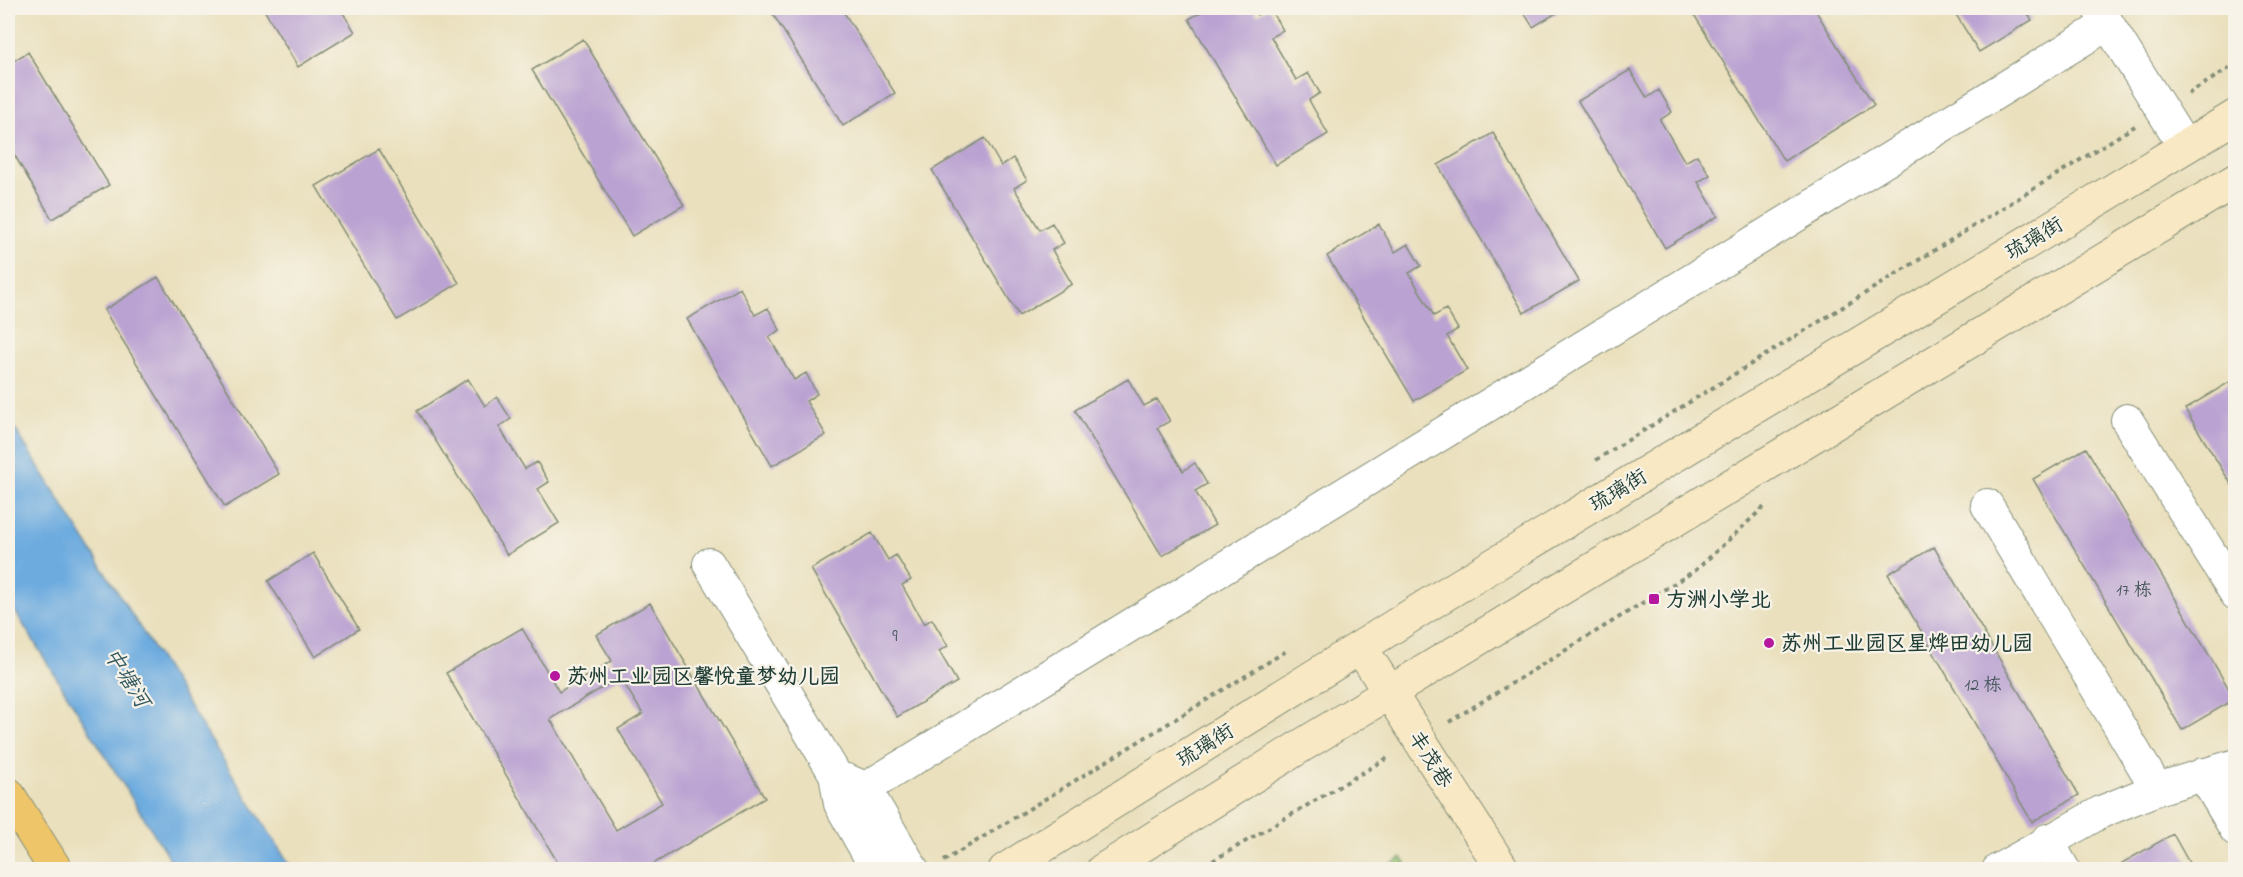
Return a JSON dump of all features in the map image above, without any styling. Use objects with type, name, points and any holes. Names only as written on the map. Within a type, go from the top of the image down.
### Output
[{"type":"main road","name":"琉璃街","points":[[1005,870],[1459,586],[2235,116]]},
{"type":"main road","points":[[1103,870],[2235,180]]},
{"type":"main road","name":"丰茂巷","points":[[1361,648],[1503,870]]},
{"type":"main road","points":[[8,794],[56,870]]},
{"type":"street","points":[[847,789],[2103,16],[2185,147]]},
{"type":"street","points":[[2127,420],[2235,594]]},
{"type":"street","points":[[1987,506],[2157,789]]},
{"type":"street","points":[[709,564],[847,789],[877,870]]},
{"type":"street","points":[[1998,870],[2047,840],[2101,812],[2157,789],[2235,765]]},
{"type":"street","points":[[2203,774],[2235,830]]},
{"type":"street","points":[[847,789],[926,867]]},
{"type":"street","points":[[2047,840],[2064,870]]},
{"type":"path","points":[[1595,461],[2235,64]]},
{"type":"path","points":[[1197,870],[1419,740],[1696,570],[1765,506]]},
{"type":"path","points":[[926,867],[1003,823],[1290,649]]},
{"type":"green space","points":[[1402,858],[1410,869],[1383,869]]},
{"type":"water","name":"中塘河","points":[[8,418],[292,869],[176,869],[8,600]]},
{"type":"building","points":[[263,8],[340,8],[355,32],[298,67]]},
{"type":"building","points":[[769,8],[841,8],[895,93],[843,126]]},
{"type":"building","points":[[1208,8],[1253,8],[1257,15],[1269,8],[1283,30],[1271,37],[1296,80],[1308,73],[1320,93],[1309,100],[1328,134],[1276,165],[1189,19]]},
{"type":"building","points":[[1521,8],[1565,8],[1533,27]]},
{"type":"building","points":[[1690,8],[1814,8],[1874,105],[1784,161]]},
{"type":"building","points":[[1952,8],[2024,8],[2032,20],[1979,52]]},
{"type":"building","points":[[583,39],[684,205],[632,236],[532,70]]},
{"type":"building","points":[[28,52],[109,185],[52,219],[8,144],[8,64]]},
{"type":"building","points":[[1630,70],[1647,98],[1659,90],[1672,112],[1660,120],[1685,162],[1697,155],[1710,175],[1698,182],[1718,216],[1665,248],[1578,101]]},
{"type":"building","points":[[1493,133],[1579,281],[1524,313],[1438,165]]},
{"type":"building","points":[[985,138],[1001,166],[1013,158],[1027,180],[1014,188],[1040,230],[1052,223],[1064,243],[1052,250],[1072,284],[1019,316],[932,170]]},
{"type":"building","points":[[379,149],[459,283],[397,320],[316,186]]},
{"type":"building","points":[[1379,224],[1395,252],[1408,244],[1421,266],[1409,273],[1434,316],[1446,309],[1458,329],[1447,336],[1467,370],[1414,401],[1327,256]]},
{"type":"building","points":[[158,277],[279,474],[225,507],[104,310]]},
{"type":"building","points":[[740,288],[755,315],[768,308],[780,330],[769,337],[794,380],[806,373],[817,394],[806,401],[826,435],[772,466],[687,319]]},
{"type":"building","points":[[2236,378],[2236,492],[2185,409]]},
{"type":"building","points":[[468,379],[485,406],[497,397],[511,419],[499,427],[525,469],[537,462],[549,482],[538,489],[559,523],[507,555],[417,411]]},
{"type":"building","points":[[1128,379],[1144,406],[1157,399],[1170,421],[1157,428],[1183,471],[1195,463],[1207,484],[1195,491],[1215,525],[1162,556],[1075,410]]},
{"type":"building","points":[[2086,448],[2235,699],[2182,730],[2033,479]]},
{"type":"building","points":[[872,533],[888,560],[896,555],[911,580],[902,585],[924,624],[932,619],[948,646],[939,651],[957,682],[897,717],[811,569]]},
{"type":"building","points":[[1934,547],[2079,795],[2032,822],[1888,574]]},
{"type":"building","points":[[313,553],[359,629],[315,657],[268,581]]},
{"type":"building","points":[[650,603],[765,798],[643,870],[562,870],[446,673],[522,628],[559,692],[612,661],[596,635]],"holes":[[[620,677],[643,714],[618,729],[662,803],[616,830],[550,719]]]},
{"type":"building","points":[[2173,834],[2193,870],[2126,870],[2122,863]]},
{"type":"place","name":"方洲小学北","points":[[1654,599]]},
{"type":"place","name":"苏州工业园区星烨田幼儿园","points":[[1769,643]]},
{"type":"place","name":"苏州工业园区馨悦童梦幼儿园","points":[[555,676]]}]
